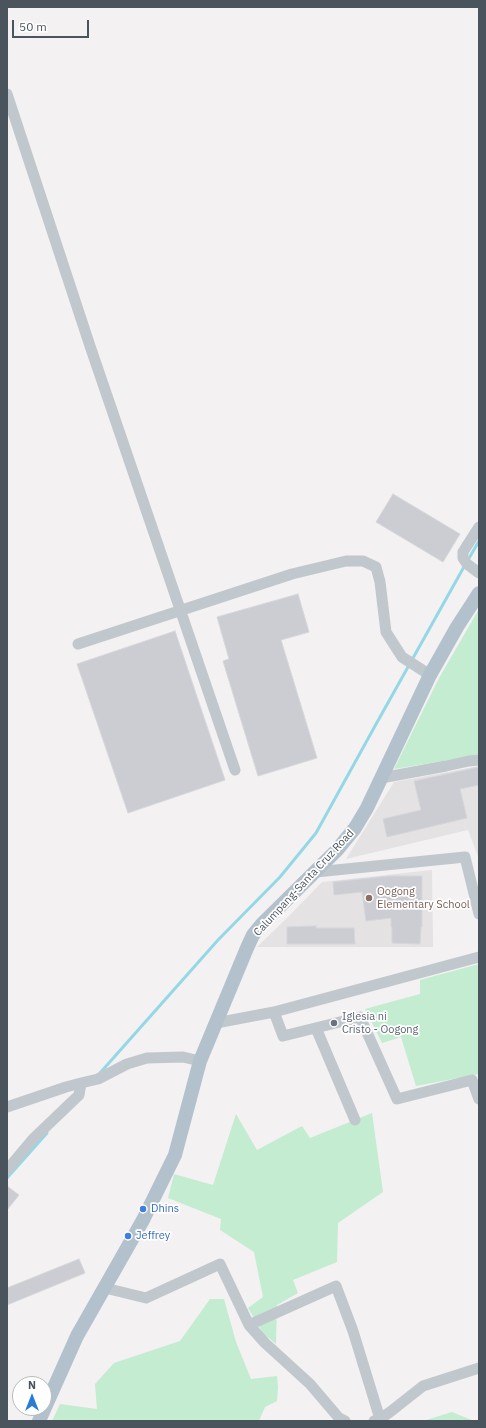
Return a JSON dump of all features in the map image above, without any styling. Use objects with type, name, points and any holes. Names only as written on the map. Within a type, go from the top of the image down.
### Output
[{"type":"main road","name":"Calumpang-Santa Cruz Road","points":[[38,1421],[77,1336],[143,1220],[174,1155],[200,1061],[253,935],[272,914],[337,850],[355,828],[367,808],[430,675],[457,627],[479,593]]},
{"type":"street","points":[[7,94],[90,346],[182,611],[235,770]]},
{"type":"street","points":[[479,527],[463,552],[465,562],[479,573]]},
{"type":"street","points":[[78,644],[292,574],[346,561],[363,561],[376,567],[380,582],[386,632],[399,652],[410,663],[430,675]]},
{"type":"street","points":[[380,778],[479,760]]},
{"type":"street","points":[[316,872],[465,858],[479,914]]},
{"type":"street","points":[[216,1023],[274,1012],[479,957]]},
{"type":"street","points":[[274,1012],[284,1036],[360,1017],[397,1099],[472,1080],[479,1099]]},
{"type":"street","points":[[316,1028],[355,1120]]},
{"type":"street","points":[[7,1107],[98,1078],[127,1064],[147,1058],[183,1057],[200,1061]]},
{"type":"street","points":[[7,1170],[33,1139],[79,1095],[83,1083]]},
{"type":"street","points":[[105,1288],[146,1298],[220,1264],[249,1325],[265,1343],[310,1384],[339,1418],[345,1421]]},
{"type":"street","points":[[249,1325],[336,1286],[353,1331],[377,1420],[406,1401],[423,1386],[479,1368]]},
{"type":"shaded area","points":[[479,766],[479,859],[468,830],[346,859],[394,782]]},
{"type":"shaded area","name":"Oogong Elementary School","points":[[432,870],[433,947],[257,947],[322,882]]},
{"type":"green space","points":[[479,609],[479,755],[394,769],[439,678]]},
{"type":"green space","points":[[479,964],[479,1074],[416,1086],[401,1037],[382,1043],[365,1009],[420,994],[420,980]]},
{"type":"green space","points":[[372,1113],[383,1192],[338,1223],[337,1262],[293,1280],[298,1293],[277,1305],[276,1344],[263,1333],[248,1308],[263,1297],[254,1252],[220,1230],[221,1219],[168,1198],[174,1174],[213,1185],[236,1114],[257,1150],[302,1126],[310,1138]]},
{"type":"green space","points":[[210,1299],[224,1299],[236,1342],[251,1379],[277,1376],[277,1401],[265,1407],[259,1421],[52,1421],[60,1404],[97,1409],[95,1384],[114,1363],[180,1341]]},
{"type":"green space","points":[[452,1412],[474,1421],[423,1421]]},
{"type":"building","points":[[393,494],[460,534],[443,562],[376,522]]},
{"type":"building","points":[[298,594],[309,632],[281,640],[317,758],[258,776],[223,661],[229,659],[217,617]]},
{"type":"building","points":[[175,631],[225,780],[128,813],[77,664]]},
{"type":"building","points":[[479,767],[479,785],[460,789],[467,818],[387,837],[383,819],[421,810],[414,781]]},
{"type":"building","points":[[389,876],[422,876],[422,927],[420,944],[392,943],[391,918],[366,921],[362,892],[334,895],[333,882]]},
{"type":"building","points":[[316,926],[316,928],[354,928],[355,944],[287,944],[287,927]]},
{"type":"building","points":[[7,1186],[19,1195],[7,1210]]},
{"type":"building","points":[[79,1259],[85,1273],[7,1305],[7,1288]]},
{"type":"waterway","points":[[468,560],[479,541]]},
{"type":"waterway","points":[[100,1073],[218,940],[280,877],[316,833],[465,565]]},
{"type":"waterway","points":[[7,1178],[47,1133]]},
{"type":"place","name":"Oogong Elementary School","points":[[369,898]]},
{"type":"place","name":"Iglesia ni Cristo - Oogong","points":[[334,1023]]},
{"type":"place","name":"Dhins","points":[[143,1209]]},
{"type":"place","name":"Jeffrey","points":[[128,1236]]}]
